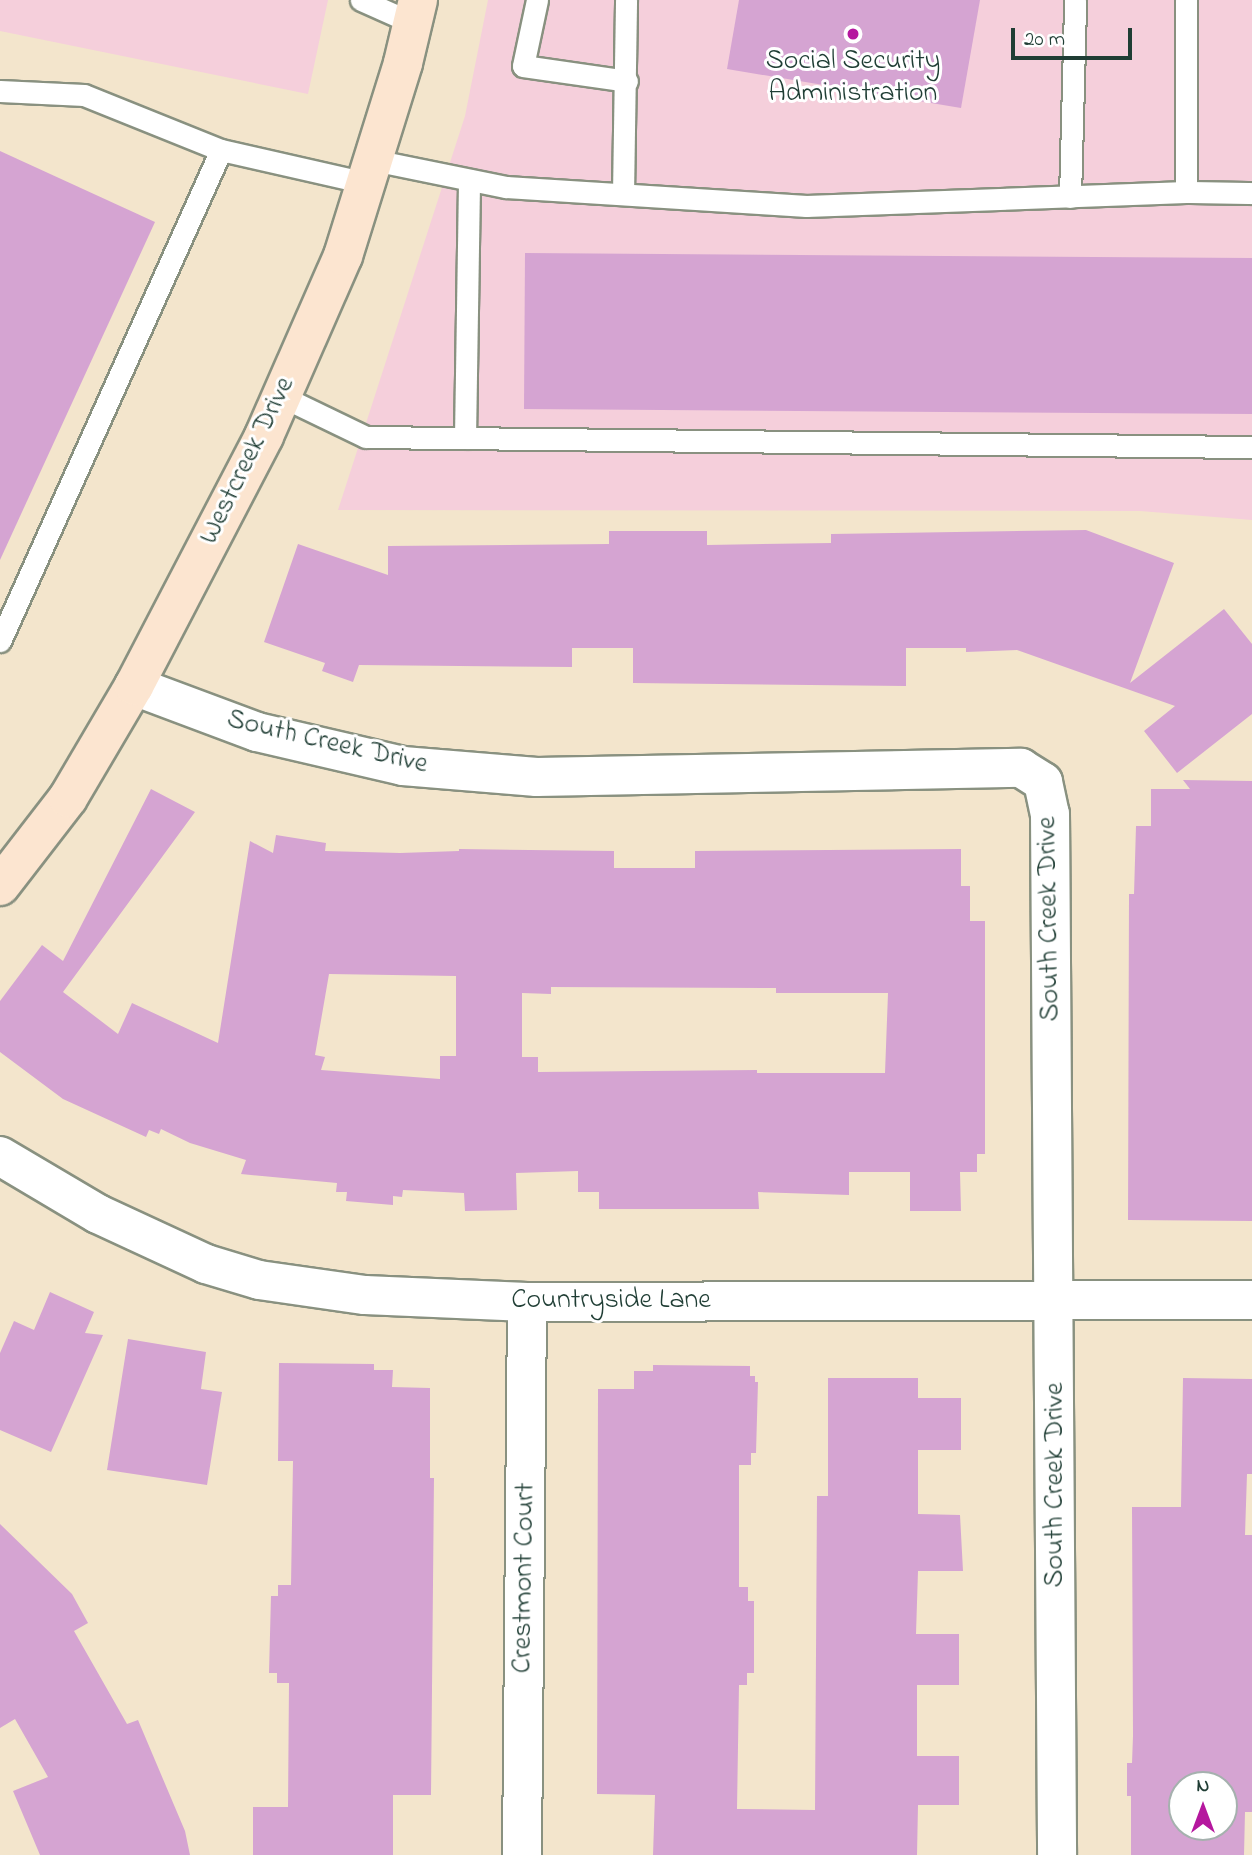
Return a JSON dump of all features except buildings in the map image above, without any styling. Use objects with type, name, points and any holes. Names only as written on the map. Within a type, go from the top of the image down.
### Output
[{"type":"street","name":"Westcreek Drive","points":[[0,886],[68,797],[134,686],[264,436],[343,256],[415,12]]},
{"type":"street","name":"South Creek Drive","points":[[134,686],[257,732],[403,766],[537,777],[1021,768],[1043,782],[1050,814],[1058,1855]]},
{"type":"street","name":"Countryside Lane","points":[[0,1156],[98,1214],[206,1264],[259,1280],[365,1295],[527,1302],[1252,1300]]},
{"type":"street","name":"Crestmont Court","points":[[522,1855],[527,1302]]},
{"type":"lane","points":[[361,0],[415,12]]},
{"type":"lane","points":[[537,0],[523,66],[627,81]]},
{"type":"lane","points":[[623,194],[627,81],[626,0]]},
{"type":"lane","points":[[1070,197],[1075,0]]},
{"type":"lane","points":[[1186,0],[1186,192]]},
{"type":"lane","points":[[0,91],[84,95],[221,150],[369,172],[469,180],[506,187],[806,206],[1186,192],[1252,193]]},
{"type":"lane","points":[[0,641],[221,150]]},
{"type":"lane","points":[[465,438],[469,180]]},
{"type":"lane","points":[[281,396],[366,437],[1252,447]]},
{"type":"shaded area","points":[[0,0],[328,0],[308,94],[0,31]]},
{"type":"shaded area","points":[[488,0],[1252,0],[1252,520],[1140,511],[338,510],[465,116]]},
{"type":"place","name":"Social Security Administration","points":[[853,34]]}]
